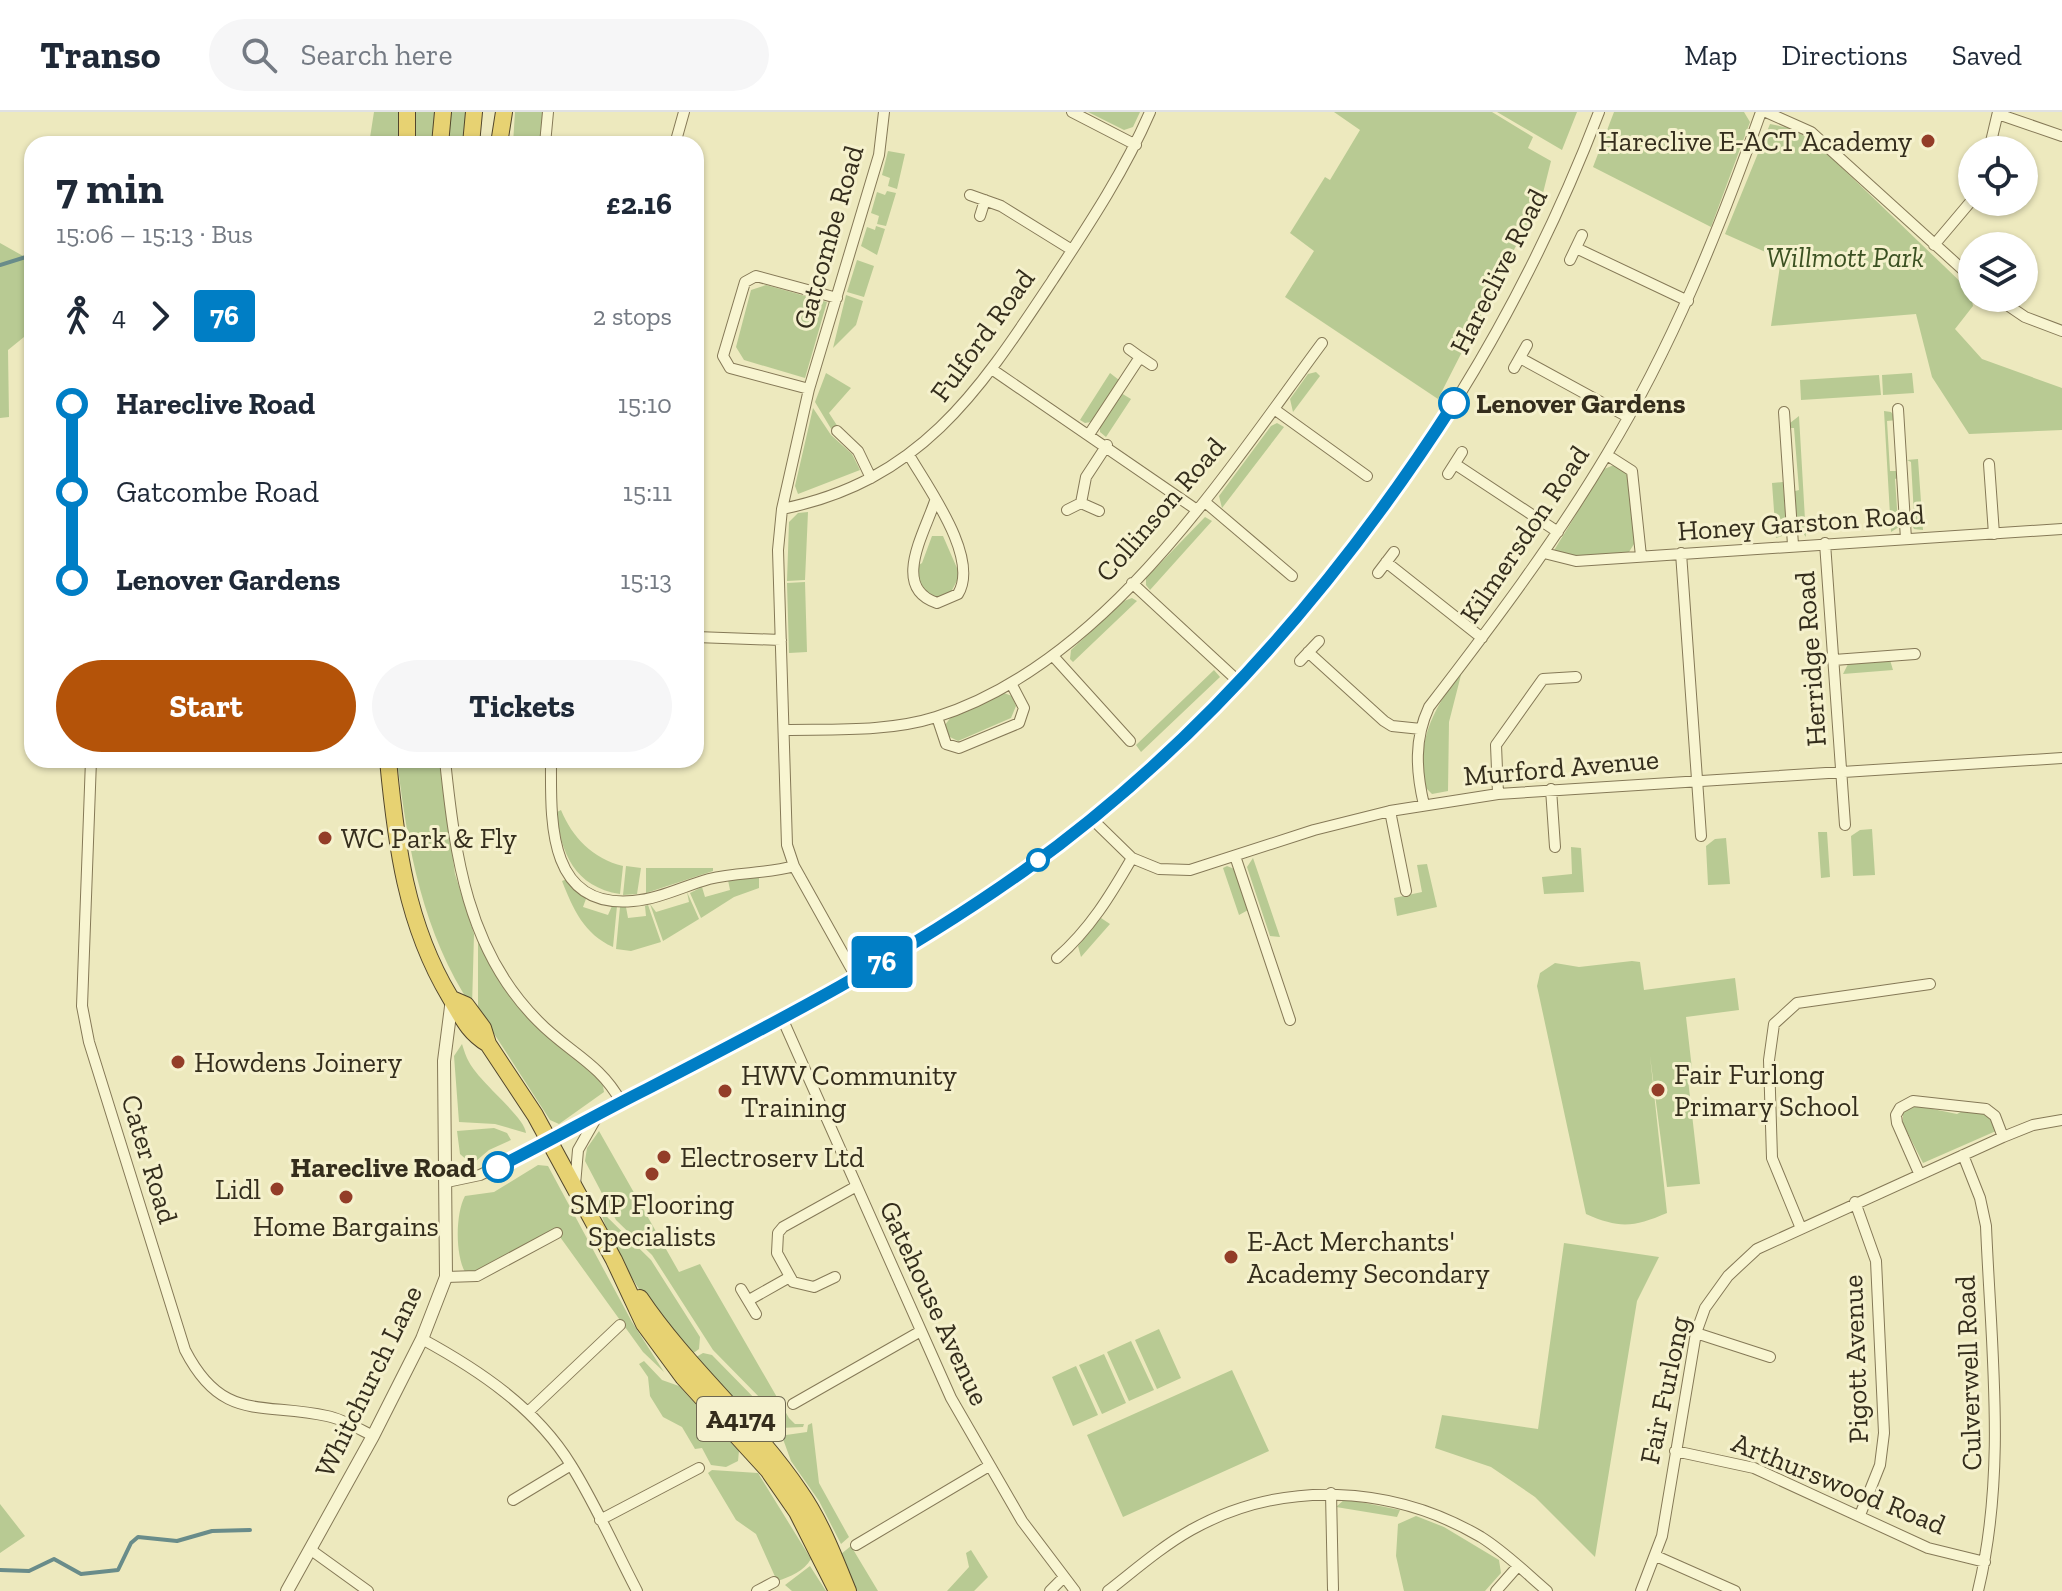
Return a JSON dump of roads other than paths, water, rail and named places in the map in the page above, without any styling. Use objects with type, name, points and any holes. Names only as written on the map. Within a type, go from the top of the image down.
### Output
[{"type":"highway","points":[[407,112],[407,136]]},
{"type":"highway","points":[[441,136],[443,112]]},
{"type":"highway","points":[[472,136],[474,112]]},
{"type":"highway","points":[[500,136],[504,112]]},
{"type":"highway","name":"A4174","points":[[389,768],[408,901],[428,958],[473,1035],[488,1044],[550,1141],[614,1260],[628,1294],[657,1343],[763,1463],[797,1512],[837,1591]]},
{"type":"highway","name":"A4174","points":[[614,1260],[687,1361],[764,1444],[802,1493],[826,1538],[848,1591]]},
{"type":"street","points":[[546,136],[548,112]]},
{"type":"street","points":[[677,136],[684,112]]},
{"type":"street","name":"Gatcombe Road","points":[[856,977],[794,866],[787,845],[778,550],[782,509],[809,389],[879,155],[884,112]]},
{"type":"street","points":[[1072,112],[1136,145]]},
{"type":"street","name":"Fulford Road","points":[[782,509],[811,503],[871,478],[909,455],[947,424],[993,370],[1072,250],[1136,145],[1150,112]]},
{"type":"street","name":"Hareclive Road","points":[[447,1182],[480,1175],[550,1141],[782,1018],[929,935],[1013,878],[1091,818],[1158,760],[1238,681],[1351,551],[1408,474],[1493,342],[1540,251],[1599,112]]},
{"type":"street","points":[[1763,112],[1811,132],[1958,266]]},
{"type":"street","name":"Kilmersdon Road","points":[[1424,805],[1417,771],[1421,729],[1429,707],[1544,553],[1607,455],[1688,301],[1763,112]]},
{"type":"street","points":[[1992,136],[1998,113],[2062,136]]},
{"type":"street","points":[[970,195],[1028,221],[1072,250]]},
{"type":"street","points":[[980,216],[985,200]]},
{"type":"street","points":[[1934,245],[1958,216]]},
{"type":"street","points":[[1570,260],[1582,235]]},
{"type":"street","points":[[1576,248],[1688,301]]},
{"type":"street","points":[[809,389],[730,368],[725,363],[723,356],[745,282],[756,276],[837,298]]},
{"type":"street","points":[[2018,312],[2062,331]]},
{"type":"street","name":"Collinson Road","points":[[785,730],[863,728],[937,717],[1012,685],[1054,657],[1132,583],[1201,506],[1322,343]]},
{"type":"street","points":[[1514,368],[1527,345]]},
{"type":"street","points":[[1129,349],[1152,365]]},
{"type":"street","points":[[1090,433],[1140,357]]},
{"type":"street","points":[[1520,358],[1628,417]]},
{"type":"street","points":[[993,370],[1201,506],[1292,576]]},
{"type":"street","points":[[1274,409],[1367,476]]},
{"type":"street","points":[[1898,409],[1906,539]]},
{"type":"street","points":[[1784,412],[1793,545]]},
{"type":"street","points":[[837,431],[858,451],[871,478]]},
{"type":"street","points":[[1081,503],[1086,477],[1107,445]]},
{"type":"street","points":[[1448,474],[1462,452]]},
{"type":"street","points":[[909,455],[947,522],[965,572],[958,594],[937,603],[918,594],[912,581],[912,568],[935,501]]},
{"type":"street","points":[[1607,455],[1632,471],[1641,556]]},
{"type":"street","points":[[1455,464],[1558,532]]},
{"type":"street","points":[[1989,464],[1994,534]]},
{"type":"street","points":[[1067,510],[1081,503]]},
{"type":"street","points":[[1081,503],[1099,511]]},
{"type":"street","name":"Honey Garston Road","points":[[1544,553],[1576,561],[2062,529]]},
{"type":"street","name":"Herridge Road","points":[[1825,543],[1845,825]]},
{"type":"street","points":[[1378,573],[1394,552]]},
{"type":"street","points":[[1681,553],[1701,836]]},
{"type":"street","points":[[1386,562],[1482,638]]},
{"type":"street","points":[[1132,583],[1238,681]]},
{"type":"street","points":[[704,637],[781,640]]},
{"type":"street","points":[[1300,661],[1319,641]]},
{"type":"street","points":[[1308,652],[1384,721],[1392,726],[1421,729]]},
{"type":"street","points":[[1834,660],[1915,654]]},
{"type":"street","points":[[1054,657],[1130,741]]},
{"type":"street","points":[[1498,794],[1496,745],[1543,679],[1576,677]]},
{"type":"street","points":[[937,717],[946,744],[959,748],[1019,723],[1024,708],[1012,685]]},
{"type":"street","name":"Murford Avenue","points":[[1091,818],[1132,858],[1173,870],[1190,870],[1314,830],[1390,811],[1498,794],[2062,758]]},
{"type":"street","name":"Cater Road","points":[[91,768],[82,1006],[89,1042],[185,1350],[195,1370],[223,1399],[239,1405],[331,1416],[373,1436]]},
{"type":"street","points":[[446,768],[458,865],[466,897],[487,949],[536,1020],[606,1076],[621,1102]]},
{"type":"street","points":[[551,768],[553,844],[567,873],[598,896],[629,902],[729,875],[794,866]]},
{"type":"street","points":[[1551,789],[1555,847]]},
{"type":"street","points":[[1390,811],[1406,891]]},
{"type":"street","points":[[1235,856],[1290,1020]]},
{"type":"street","points":[[1057,958],[1100,912],[1132,858]]},
{"type":"street","points":[[1067,949],[1076,960]]},
{"type":"street","points":[[1800,1226],[1772,1158],[1769,1060],[1774,1024],[1797,1003],[1926,985],[1920,971]]},
{"type":"street","name":"Whitchurch Lane","points":[[287,1591],[373,1436],[422,1339],[446,1277],[444,1061],[452,999]]},
{"type":"street","name":"Gatehouse Avenue","points":[[782,1018],[951,1398],[989,1466],[1063,1578],[1075,1591]]},
{"type":"street","points":[[1919,1173],[1896,1115],[1913,1101],[1986,1109],[1995,1116],[2003,1137]]},
{"type":"street","points":[[574,1186],[578,1150],[599,1113]]},
{"type":"street","name":"Fair Furlong","points":[[1641,1591],[1656,1556],[1696,1333],[1705,1308],[1728,1276],[1757,1249],[1800,1226],[2003,1137],[2062,1120]]},
{"type":"street","name":"Culverwell Road","points":[[1963,1155],[1980,1198],[1986,1226],[1996,1458],[1992,1532],[1978,1591]]},
{"type":"street","points":[[788,1278],[776,1245],[783,1227],[855,1187]]},
{"type":"street","name":"Pigott Avenue","points":[[1855,1202],[1876,1261],[1884,1433],[1880,1465],[1860,1515]]},
{"type":"street","points":[[446,1277],[477,1276],[557,1233]]},
{"type":"street","points":[[749,1300],[788,1278],[814,1287],[835,1277]]},
{"type":"street","points":[[741,1289],[756,1314]]},
{"type":"street","points":[[528,1412],[620,1325]]},
{"type":"street","points":[[793,1404],[921,1331]]},
{"type":"street","points":[[1696,1333],[1770,1357]]},
{"type":"street","points":[[422,1339],[460,1360],[528,1412],[571,1465],[637,1591]]},
{"type":"street","name":"Arthurswood Road","points":[[1675,1451],[1744,1465],[1928,1548],[1985,1562]]},
{"type":"street","points":[[513,1500],[571,1465]]},
{"type":"street","points":[[856,1545],[989,1466]]},
{"type":"street","points":[[600,1520],[699,1468]]},
{"type":"street","points":[[1331,1493],[1333,1589]]},
{"type":"street","points":[[1108,1591],[1172,1542],[1210,1521],[1256,1504],[1331,1493],[1396,1501],[1439,1515],[1485,1539],[1547,1591]]},
{"type":"street","points":[[868,1537],[875,1549]]},
{"type":"street","points":[[311,1550],[368,1591]]},
{"type":"street","points":[[1656,1556],[1735,1591]]},
{"type":"street","points":[[1496,1591],[1518,1566]]},
{"type":"street","points":[[1050,1591],[1063,1578]]},
{"type":"street","points":[[757,1591],[774,1582]]},
{"type":"waterway","points":[[0,265],[24,258]]},
{"type":"waterway","points":[[0,1570],[29,1571],[54,1559],[81,1574],[118,1570],[131,1543],[138,1537],[177,1541],[212,1531],[250,1530]]},
{"type":"place","name":"Hareclive E-ACT Academy","points":[[1928,141]]},
{"type":"place","name":"Lenover Gardens","points":[[1454,403]]},
{"type":"place","name":"WC Park & Fly","points":[[325,838]]},
{"type":"place","name":"Howdens Joinery","points":[[178,1062]]},
{"type":"place","name":"Fair Furlong Primary School","points":[[1658,1090]]},
{"type":"place","name":"HWV Community Training","points":[[725,1091]]},
{"type":"place","name":"Electroserv Ltd","points":[[664,1157]]},
{"type":"place","name":"Hareclive Road","points":[[498,1167]]},
{"type":"place","name":"SMP Flooring Specialists","points":[[652,1174]]},
{"type":"place","name":"Lidl","points":[[277,1189]]},
{"type":"place","name":"Home Bargains","points":[[346,1197]]},
{"type":"place","name":"E-Act Merchants' Academy Secondary","points":[[1231,1257]]},
{"type":"park label","name":"Willmott Park","points":[[1845,257]]}]
